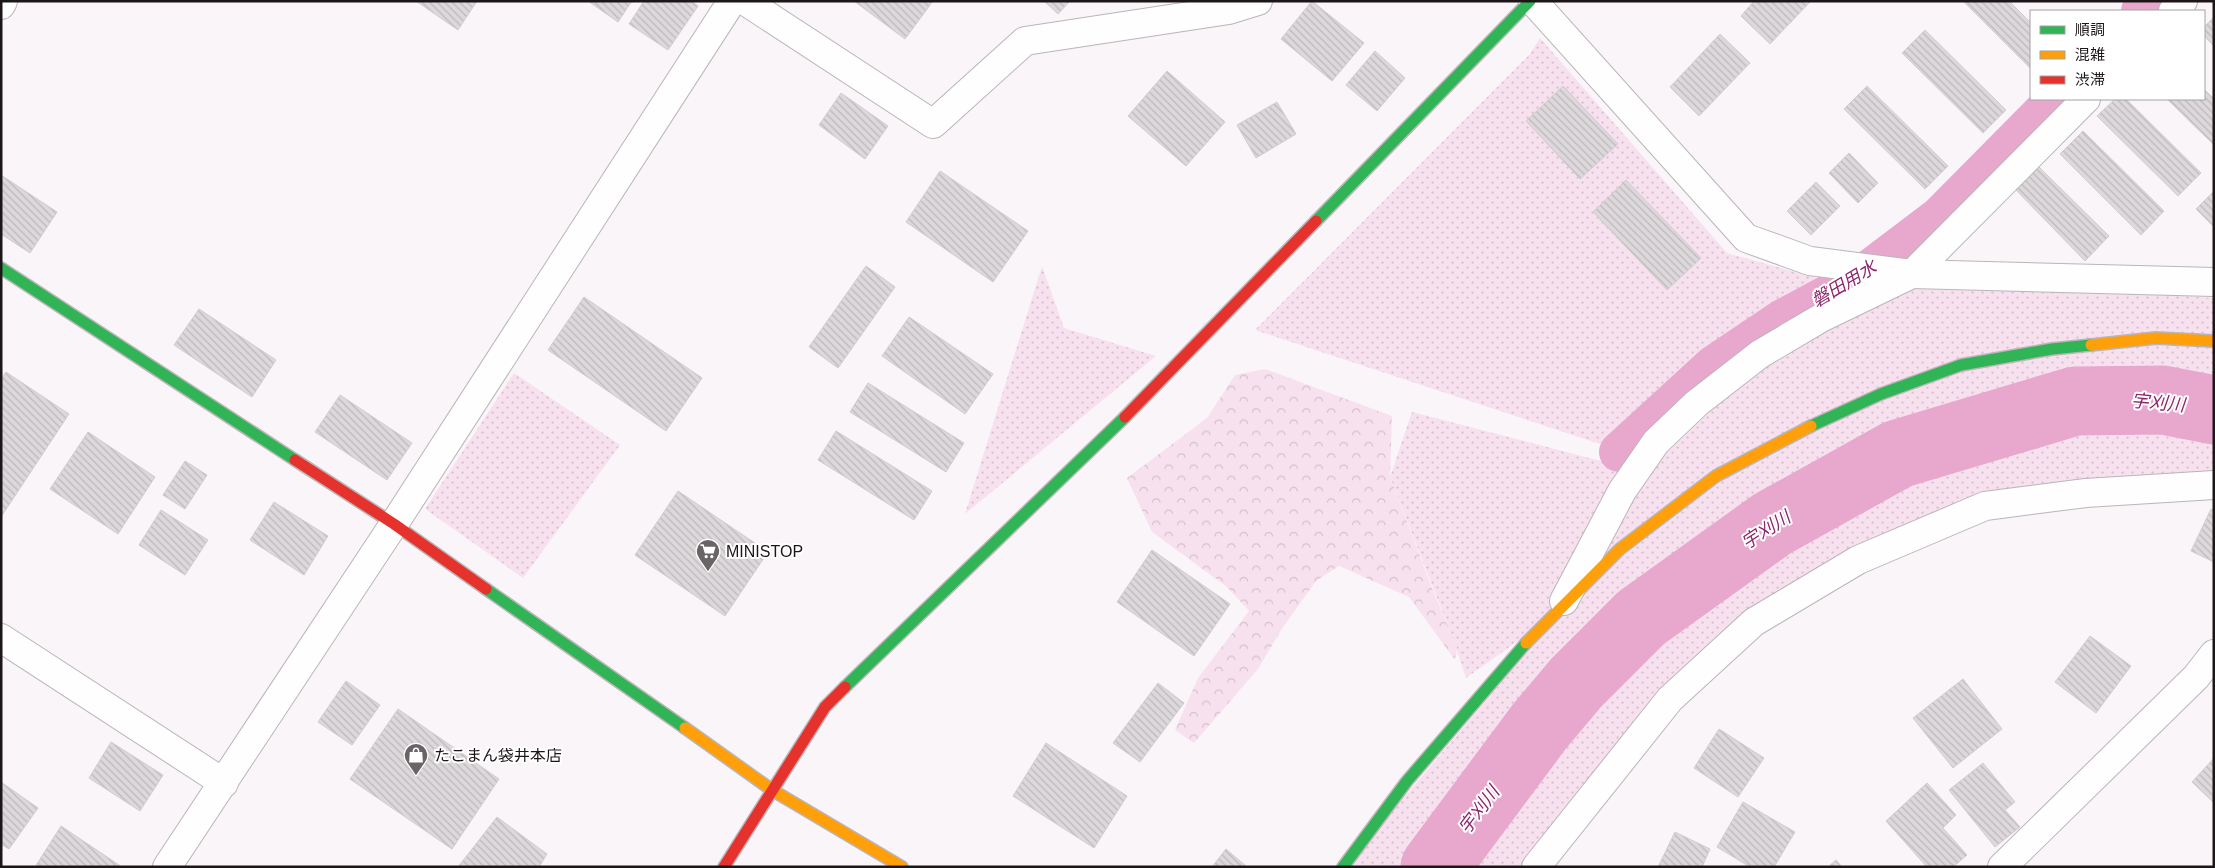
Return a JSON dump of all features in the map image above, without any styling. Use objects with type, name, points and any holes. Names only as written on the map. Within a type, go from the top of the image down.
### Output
[{"type":"street","points":[[1,5],[3,1]]},
{"type":"street","points":[[168,867],[394,524],[732,1]]},
{"type":"street","points":[[745,1],[933,124],[1025,41],[1230,10],[1258,1]]},
{"type":"street","points":[[724,867],[825,707],[1133,409],[1532,1],[1746,238],[1810,262],[1912,274],[2214,282]]},
{"type":"street","points":[[2174,10],[2183,1]]},
{"type":"street","points":[[1561,606],[1622,491],[1656,442],[1683,416],[1760,354],[1821,318],[1912,274],[2085,100]]},
{"type":"street","points":[[1,268],[394,524],[772,790],[902,867]]},
{"type":"street","points":[[1344,867],[1407,781],[1498,674],[1561,606],[1620,549],[1716,476],[1800,431],[1882,394],[1961,365],[2052,349],[2156,338],[2213,341]]},
{"type":"street","points":[[1536,867],[1670,699],[1754,622],[1858,560],[1985,506],[2086,493],[2214,485]]},
{"type":"street","points":[[1,638],[224,783]]},
{"type":"street","points":[[2002,867],[2196,677],[2214,654]]},
{"type":"green space","points":[[1540,38],[1727,253],[1820,279],[1705,361],[1600,444],[1255,330],[1530,54]]},
{"type":"green space","points":[[1042,266],[1064,328],[1156,356],[965,514]]},
{"type":"green space","points":[[1912,274],[2214,298],[2214,485],[2060,496],[1886,538],[1724,633],[1535,867],[1345,867],[1591,577],[1642,461],[1770,349]]},
{"type":"green space","points":[[1265,369],[1392,416],[1390,477],[1457,648],[1455,660],[1409,597],[1339,566],[1316,581],[1281,630],[1258,669],[1194,743],[1175,730],[1198,678],[1249,611],[1227,587],[1152,532],[1127,478],[1207,418],[1235,375]]},
{"type":"green space","points":[[514,373],[620,445],[523,578],[425,509]]},
{"type":"green space","points":[[1412,412],[1620,466],[1550,618],[1466,678],[1453,639],[1390,477]]},
{"type":"building","points":[[416,1],[477,1],[458,30]]},
{"type":"building","points":[[588,1],[632,1],[618,22]]},
{"type":"building","points":[[644,1],[691,1],[698,6],[668,50],[629,24]]},
{"type":"building","points":[[854,1],[933,1],[905,39]]},
{"type":"building","points":[[1044,1],[1070,1],[1058,14]]},
{"type":"building","points":[[1312,1],[1364,43],[1332,81],[1281,39]]},
{"type":"building","points":[[1754,1],[1811,1],[1770,44],[1741,16]]},
{"type":"building","points":[[1963,1],[2009,1],[2030,22],[2030,68]]},
{"type":"building","points":[[2214,17],[2214,46],[2205,37],[2205,26]]},
{"type":"building","points":[[1925,30],[2006,110],[1983,133],[1902,53]]},
{"type":"building","points":[[1720,34],[1750,63],[1699,116],[1670,87]]},
{"type":"building","points":[[1375,51],[1405,78],[1377,111],[1346,85]]},
{"type":"building","points":[[1167,71],[1225,122],[1186,166],[1128,116]]},
{"type":"building","points":[[1563,86],[1618,144],[1580,179],[1526,121]]},
{"type":"building","points":[[1867,86],[1948,166],[1925,189],[1844,109]]},
{"type":"building","points":[[2205,90],[2214,99],[2214,145],[2168,100],[2205,100]]},
{"type":"building","points":[[841,93],[888,126],[865,159],[819,125]]},
{"type":"building","points":[[2114,100],[2127,100],[2201,173],[2178,196],[2097,116]]},
{"type":"building","points":[[1277,102],[1296,134],[1256,158],[1237,125]]},
{"type":"building","points":[[2083,131],[2164,211],[2141,235],[2060,154]]},
{"type":"building","points":[[1849,153],[1878,183],[1858,203],[1829,173]]},
{"type":"building","points":[[2039,167],[2109,236],[2085,261],[2016,190]]},
{"type":"building","points":[[940,171],[1028,231],[993,282],[906,222]]},
{"type":"building","points":[[1,175],[57,212],[30,253],[1,234]]},
{"type":"building","points":[[1626,180],[1701,258],[1667,290],[1593,212]]},
{"type":"building","points":[[1816,182],[1840,206],[1811,235],[1787,211]]},
{"type":"building","points":[[2214,191],[2214,227],[2196,209]]},
{"type":"building","points":[[866,266],[895,287],[838,368],[809,347]]},
{"type":"building","points":[[584,297],[702,378],[666,431],[548,350]]},
{"type":"building","points":[[199,309],[276,360],[252,397],[174,345]]},
{"type":"building","points":[[909,317],[993,374],[965,414],[882,356]]},
{"type":"building","points":[[6,372],[69,414],[1,517],[1,379]]},
{"type":"building","points":[[868,383],[964,443],[946,472],[850,412]]},
{"type":"building","points":[[340,395],[412,443],[387,480],[315,432]]},
{"type":"building","points":[[836,431],[932,491],[914,520],[818,460]]},
{"type":"building","points":[[88,432],[155,477],[118,534],[50,489]]},
{"type":"building","points":[[185,461],[207,475],[185,509],[163,495]]},
{"type":"building","points":[[678,491],[768,552],[725,616],[635,555]]},
{"type":"building","points":[[274,502],[328,536],[304,575],[250,540]]},
{"type":"building","points":[[2211,509],[2214,511],[2214,562],[2191,551]]},
{"type":"building","points":[[161,510],[208,540],[185,575],[139,545]]},
{"type":"building","points":[[1152,550],[1230,604],[1194,656],[1117,602]]},
{"type":"building","points":[[2090,636],[2131,666],[2096,713],[2055,682]]},
{"type":"building","points":[[1963,679],[2002,729],[1953,768],[1913,718]]},
{"type":"building","points":[[346,681],[380,705],[352,745],[318,722]]},
{"type":"building","points":[[1158,683],[1184,703],[1140,762],[1113,743]]},
{"type":"building","points":[[398,709],[499,779],[452,849],[350,779]]},
{"type":"building","points":[[1719,729],[1764,758],[1738,797],[1694,768]]},
{"type":"building","points":[[111,742],[163,775],[140,811],[89,778]]},
{"type":"building","points":[[1046,743],[1127,796],[1094,848],[1013,796]]},
{"type":"building","points":[[2214,758],[2214,803],[2192,782]]},
{"type":"building","points":[[1983,763],[2015,802],[2005,810],[2020,827],[1995,847],[1949,790]]},
{"type":"building","points":[[1,782],[38,808],[9,849],[1,844]]},
{"type":"building","points":[[1927,783],[1956,815],[1943,828],[1967,855],[1953,867],[1927,867],[1886,821]]},
{"type":"building","points":[[1743,802],[1795,832],[1774,867],[1750,867],[1717,847]]},
{"type":"building","points":[[497,817],[547,854],[539,867],[458,867]]},
{"type":"building","points":[[61,826],[122,867],[35,867]]},
{"type":"building","points":[[1675,832],[1710,849],[1702,867],[1658,867]]},
{"type":"building","points":[[1226,849],[1247,867],[1212,867]]},
{"type":"building","points":[[1836,860],[1842,867],[1828,867]]},
{"type":"waterway","name":"磐田用水","points":[[2142,10],[2151,1]]},
{"type":"waterway","name":"磐田用水","points":[[1619,452],[1714,365],[1781,320],[1857,279],[1939,217],[2055,100]]},
{"type":"waterway","name":"宇刈川","points":[[1435,867],[1539,727],[1576,683],[1641,618],[1772,524],[1898,454],[2075,401],[2163,400],[2214,410]]},
{"type":"traffic: fast","points":[[1316,221],[1530,1]]},
{"type":"traffic: fast","points":[[1,268],[295,460]]},
{"type":"traffic: fast","points":[[1811,426],[1881,394],[1961,365],[2052,349],[2091,345]]},
{"type":"traffic: fast","points":[[845,687],[1125,417]]},
{"type":"traffic: fast","points":[[486,589],[685,728]]},
{"type":"traffic: fast","points":[[1343,867],[1407,781],[1526,643]]},
{"type":"traffic: slow","points":[[2091,345],[2156,338],[2214,341]]},
{"type":"traffic: slow","points":[[1526,643],[1620,549],[1716,476],[1811,426]]},
{"type":"traffic: slow","points":[[685,728],[772,790],[902,867]]},
{"type":"traffic: jam","points":[[1125,417],[1316,221]]},
{"type":"traffic: jam","points":[[295,460],[394,524],[486,589]]},
{"type":"traffic: jam","points":[[724,867],[825,707],[845,687]]},
{"type":"place","name":"MINISTOP","points":[[708,572]]},
{"type":"place","name":"たこまん袋井本店","points":[[416,776]]}]
